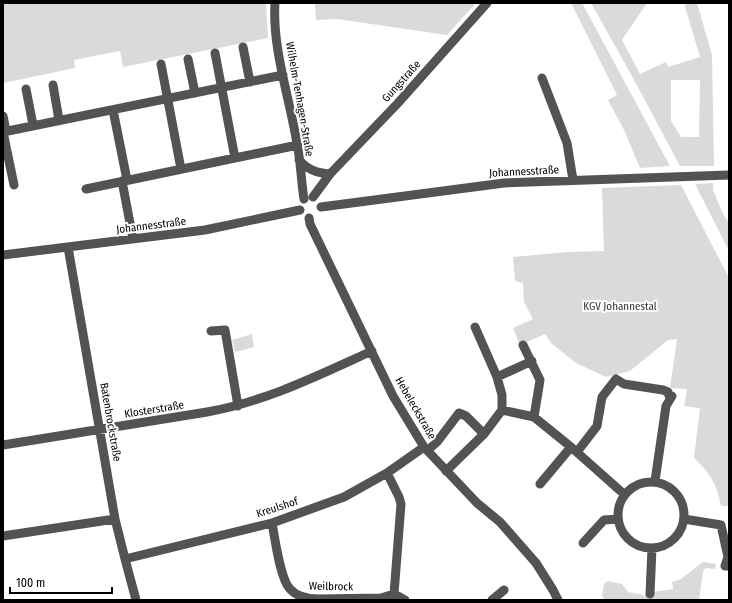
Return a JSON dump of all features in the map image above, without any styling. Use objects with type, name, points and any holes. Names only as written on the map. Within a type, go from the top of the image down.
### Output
[{"type":"street","name":"Wilhelm-Tenhagen-Straße","points":[[275,3],[274,25],[298,145],[299,160],[308,198]]},
{"type":"street","name":"Gungstraße","points":[[308,198],[398,103],[487,3]]},
{"type":"street","points":[[242,47],[250,82]]},
{"type":"street","points":[[215,53],[235,158]]},
{"type":"street","points":[[188,59],[195,93]]},
{"type":"street","points":[[160,64],[181,169]]},
{"type":"street","points":[[4,131],[283,75]]},
{"type":"street","points":[[542,78],[567,143],[573,180]]},
{"type":"street","points":[[52,84],[59,120]]},
{"type":"street","points":[[26,89],[33,125]]},
{"type":"street","points":[[113,110],[133,239]]},
{"type":"street","points":[[3,116],[4,131],[14,185]]},
{"type":"street","points":[[86,188],[298,145]]},
{"type":"street","points":[[299,160],[315,172],[330,174]]},
{"type":"street","name":"Johannesstraße","points":[[321,208],[504,184],[573,180],[729,175]]},
{"type":"street","points":[[308,198],[320,202],[321,208],[317,216],[309,218],[304,216],[300,210],[300,205],[308,198]]},
{"type":"street","name":"Johannesstraße","points":[[3,255],[214,228],[300,210]]},
{"type":"street","name":"Hebeleckstraße","points":[[309,218],[310,224],[393,396],[426,449],[477,503],[500,522],[536,563],[554,590],[558,600]]},
{"type":"street","name":"Batenbrockstraße","points":[[68,247],[115,519],[136,600]]},
{"type":"street","points":[[446,470],[484,434],[502,410],[502,395],[497,377],[475,327]]},
{"type":"street","points":[[211,331],[225,330],[238,406]]},
{"type":"street","points":[[523,345],[540,380],[534,417]]},
{"type":"street","name":"Klosterstraße","points":[[3,445],[210,412],[238,406],[299,384],[372,351]]},
{"type":"street","points":[[497,377],[532,362]]},
{"type":"street","points":[[540,484],[597,426],[602,397],[615,379],[626,385],[663,390],[668,392],[671,398],[666,406],[656,481]]},
{"type":"street","points":[[502,410],[534,417],[625,495]]},
{"type":"street","name":"Kreulshof","points":[[125,559],[272,523],[344,497],[387,473],[437,442],[458,414],[466,416],[484,434]]},
{"type":"street","points":[[387,473],[401,504],[394,594],[405,600]]},
{"type":"street","points":[[656,481],[670,488],[679,497],[684,510],[684,519],[680,531],[674,539],[663,546],[652,548],[641,547],[629,541],[623,532],[618,519],[619,506],[625,495],[631,488],[641,483],[656,481]]},
{"type":"street","points":[[3,536],[115,519]]},
{"type":"street","points":[[583,543],[604,520],[618,519]]},
{"type":"street","points":[[684,519],[721,525],[728,558],[725,566],[729,566]]},
{"type":"street","name":"Weilbrock","points":[[272,523],[276,546],[286,583],[295,593],[310,599],[381,598],[394,594]]},
{"type":"street","points":[[650,594],[652,548]]},
{"type":"street","points":[[492,600],[504,590]]},
{"type":"green space","points":[[3,3],[266,3],[268,38],[123,67],[120,51],[74,60],[75,68],[3,83]]},
{"type":"green space","points":[[315,3],[476,3],[447,35],[337,19],[316,20]]},
{"type":"green space","points":[[571,3],[582,3],[670,166],[640,168],[624,130],[608,100],[617,95]]},
{"type":"green space","points":[[591,3],[647,3],[622,40],[640,74],[666,62],[668,67],[700,57],[684,3],[697,3],[712,55],[714,166],[680,166]],"holes":[[[671,80],[700,80],[699,137],[681,137],[671,121]]]},
{"type":"green space","points":[[713,183],[713,190],[723,214],[729,223],[729,251],[695,184]]},
{"type":"green space","name":"KGV Johannestal","points":[[681,185],[729,278],[729,506],[721,506],[712,479],[694,458],[700,408],[684,406],[687,389],[670,388],[677,339],[668,340],[630,371],[606,377],[576,363],[552,344],[545,334],[520,345],[513,328],[533,319],[524,302],[523,283],[515,281],[513,257],[568,252],[604,251],[602,188]]},
{"type":"green space","points":[[252,334],[254,347],[235,352],[232,340]]},
{"type":"green space","points":[[703,562],[716,564],[715,569],[706,568],[703,571],[699,600],[605,600],[602,596],[604,584],[608,581],[622,584],[628,592],[644,595],[644,598],[646,593],[673,589],[672,582],[681,579]]}]
